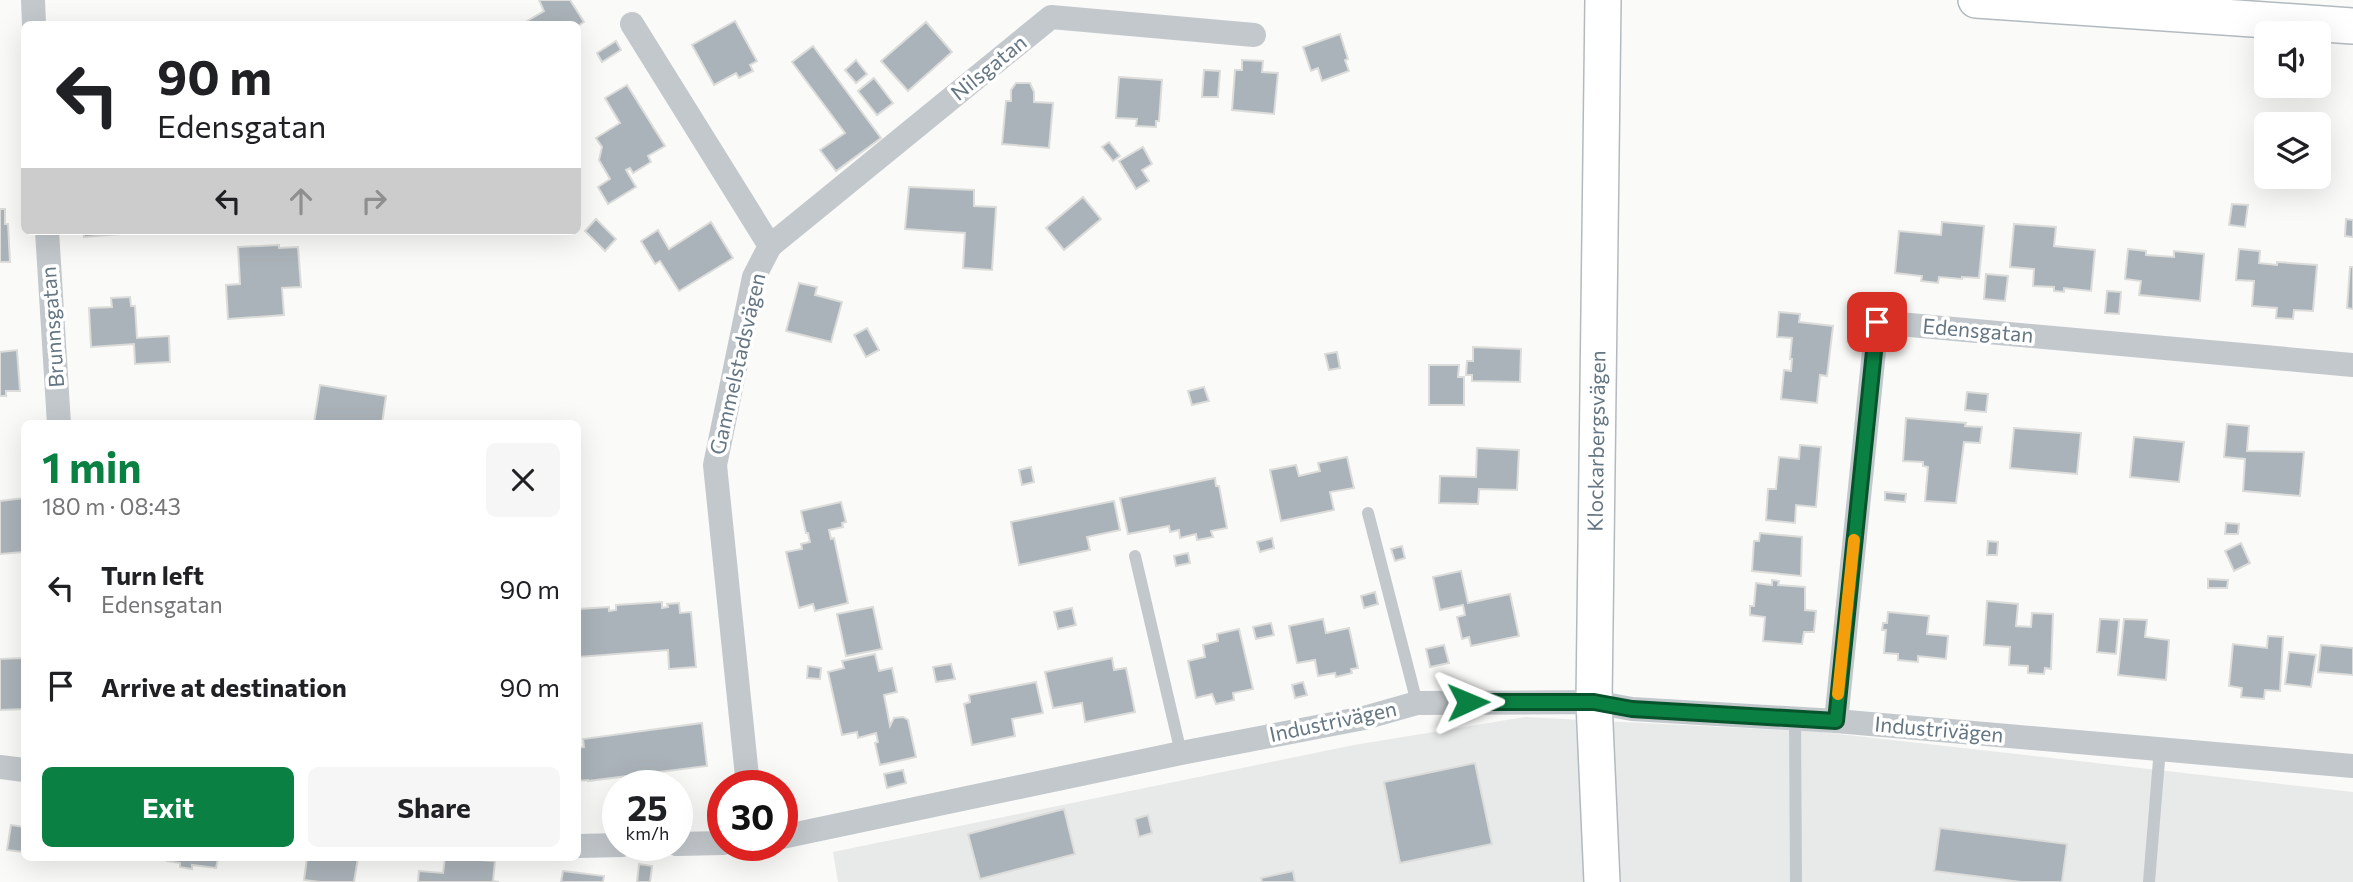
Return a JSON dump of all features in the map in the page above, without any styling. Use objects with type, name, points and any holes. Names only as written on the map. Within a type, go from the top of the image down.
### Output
[{"type":"main road","name":"Klockarbergsvägen","points":[[1602,882],[1594,702],[1604,0]]},
{"type":"main road","points":[[1976,0],[2353,26]]},
{"type":"street","points":[[33,0],[34,21]]},
{"type":"street","name":"Nilsgatan","points":[[769,246],[1051,17],[1254,34]]},
{"type":"street","name":"Gammelstadsvägen","points":[[632,24],[769,246],[754,277],[715,465],[746,770]]},
{"type":"street","name":"Brunnsgatan","points":[[47,235],[60,420]]},
{"type":"street","name":"Edensgatan","points":[[1836,721],[1877,322],[2353,365]]},
{"type":"street","name":"Industrivägen","points":[[798,834],[1181,753],[1364,718],[1417,703],[1594,702],[1632,709],[1836,721],[2353,766]]},
{"type":"street","points":[[0,766],[21,770]]},
{"type":"street","points":[[581,846],[602,845]]},
{"type":"lane","points":[[1368,513],[1417,703]]},
{"type":"lane","points":[[1135,556],[1181,753]]},
{"type":"lane","points":[[1795,718],[1796,882]]},
{"type":"lane","points":[[2149,882],[2160,748]]},
{"type":"shaded area","points":[[1525,717],[1821,732],[2353,792],[2353,882],[838,882],[833,852],[1354,745]]},
{"type":"building","points":[[539,0],[570,0],[584,22],[527,21],[544,11]]},
{"type":"building","points":[[735,21],[757,61],[750,65],[753,71],[739,78],[736,73],[714,85],[692,45]]},
{"type":"building","points":[[926,22],[952,52],[908,91],[881,61]]},
{"type":"building","points":[[1340,34],[1349,71],[1322,81],[1318,68],[1311,71],[1303,47]]},
{"type":"building","points":[[616,41],[621,50],[602,62],[597,53]]},
{"type":"building","points":[[813,46],[881,138],[836,171],[820,150],[845,133],[792,62]]},
{"type":"building","points":[[856,60],[867,74],[856,83],[845,70]]},
{"type":"building","points":[[1242,60],[1263,61],[1262,72],[1278,73],[1274,114],[1232,110],[1235,70],[1242,70]]},
{"type":"building","points":[[1204,70],[1220,71],[1218,97],[1202,97]]},
{"type":"building","points":[[1119,77],[1162,80],[1159,121],[1156,121],[1156,127],[1136,126],[1137,119],[1116,118]]},
{"type":"building","points":[[874,78],[893,103],[877,115],[858,91]]},
{"type":"building","points":[[1016,83],[1030,83],[1034,102],[1053,103],[1049,148],[1002,144],[1006,101],[1011,101],[1011,90]]},
{"type":"building","points":[[627,85],[665,146],[648,156],[651,162],[633,173],[630,168],[626,170],[636,187],[608,204],[598,187],[610,179],[599,160],[602,147],[596,138],[620,123],[605,98]]},
{"type":"building","points":[[1109,142],[1120,156],[1113,161],[1102,147]]},
{"type":"building","points":[[1143,147],[1152,164],[1142,170],[1149,181],[1136,189],[1119,161]]},
{"type":"building","points":[[909,187],[974,190],[974,206],[996,207],[992,270],[963,268],[965,233],[905,229]]},
{"type":"building","points":[[1083,197],[1101,219],[1064,250],[1046,228]]},
{"type":"building","points":[[2232,204],[2248,205],[2245,227],[2229,225]]},
{"type":"building","points":[[0,209],[5,209],[5,224],[8,224],[10,262],[0,262]]},
{"type":"building","points":[[596,219],[616,239],[605,251],[585,231]]},
{"type":"building","points":[[2346,219],[2353,220],[2353,237],[2345,236]]},
{"type":"building","points":[[711,222],[733,258],[679,291],[660,261],[655,264],[641,241],[658,230],[669,249]]},
{"type":"building","points":[[1942,222],[1984,226],[1979,278],[1939,277],[1938,283],[1921,281],[1922,276],[1895,273],[1899,231],[1941,235]]},
{"type":"building","points":[[2014,224],[2056,227],[2054,246],[2095,250],[2091,291],[2064,288],[2064,292],[2054,291],[2054,287],[2033,286],[2034,269],[2010,267]]},
{"type":"building","points":[[279,245],[279,248],[298,247],[301,287],[282,288],[284,315],[228,319],[226,285],[240,284],[238,247]]},
{"type":"building","points":[[2128,249],[2146,251],[2146,255],[2174,257],[2174,251],[2204,254],[2200,301],[2139,295],[2141,281],[2125,279]]},
{"type":"building","points":[[2239,249],[2260,251],[2259,263],[2317,265],[2313,311],[2294,310],[2293,319],[2276,318],[2277,308],[2252,306],[2254,281],[2236,280]]},
{"type":"building","points":[[2350,267],[2353,267],[2353,309],[2347,308]]},
{"type":"building","points":[[1986,274],[2008,276],[2005,301],[1984,299]]},
{"type":"building","points":[[799,283],[817,287],[815,295],[842,302],[831,342],[786,331]]},
{"type":"building","points":[[2107,291],[2121,292],[2119,314],[2105,313]]},
{"type":"building","points":[[130,297],[131,306],[135,306],[137,338],[169,336],[170,362],[135,364],[134,344],[91,347],[89,308],[112,307],[111,298]]},
{"type":"building","points":[[1779,312],[1800,314],[1799,322],[1833,326],[1827,376],[1820,375],[1817,403],[1781,399],[1784,370],[1791,371],[1792,338],[1777,337]]},
{"type":"building","points":[[867,328],[879,350],[866,357],[854,335]]},
{"type":"building","points":[[1473,347],[1521,349],[1520,382],[1472,381],[1472,375],[1466,375],[1467,361],[1473,361]]},
{"type":"building","points":[[17,350],[20,391],[6,391],[6,396],[0,396],[0,352]]},
{"type":"building","points":[[1337,352],[1340,368],[1329,370],[1325,354]]},
{"type":"building","points":[[1429,365],[1459,365],[1458,377],[1464,377],[1464,405],[1429,405]]},
{"type":"building","points":[[320,385],[386,396],[383,420],[314,420]]},
{"type":"building","points":[[1204,387],[1209,401],[1192,405],[1188,391]]},
{"type":"building","points":[[1967,392],[1988,394],[1986,412],[1965,410]]},
{"type":"building","points":[[1906,418],[1982,427],[1980,443],[1964,442],[1956,503],[1925,501],[1928,467],[1923,466],[1923,462],[1903,461]]},
{"type":"building","points":[[2227,424],[2249,426],[2247,451],[2304,452],[2300,496],[2243,491],[2245,459],[2224,457]]},
{"type":"building","points":[[2014,428],[2081,433],[2077,474],[2010,468]]},
{"type":"building","points":[[2134,437],[2184,442],[2179,482],[2130,477]]},
{"type":"building","points":[[1800,445],[1821,447],[1816,507],[1796,505],[1795,523],[1766,520],[1768,489],[1776,489],[1779,457],[1799,459]]},
{"type":"building","points":[[1477,448],[1519,450],[1517,490],[1479,489],[1478,504],[1439,503],[1440,476],[1476,477]]},
{"type":"building","points":[[1347,457],[1354,488],[1330,492],[1334,510],[1281,521],[1270,470],[1296,465],[1299,476],[1320,471],[1318,463]]},
{"type":"building","points":[[1031,467],[1034,482],[1022,485],[1019,470]]},
{"type":"building","points":[[1215,478],[1227,528],[1211,531],[1213,537],[1197,540],[1196,534],[1180,538],[1179,530],[1170,532],[1169,526],[1128,534],[1120,498]]},
{"type":"building","points":[[1885,492],[1906,494],[1905,502],[1885,500]]},
{"type":"building","points":[[21,498],[21,552],[0,554],[0,501]]},
{"type":"building","points":[[1114,501],[1120,530],[1087,537],[1090,550],[1019,565],[1011,522]]},
{"type":"building","points":[[841,502],[846,522],[842,523],[843,527],[829,530],[831,539],[834,538],[848,603],[815,611],[813,604],[799,608],[786,552],[802,549],[801,544],[810,542],[801,511]]},
{"type":"building","points":[[2226,523],[2239,524],[2238,534],[2225,534]]},
{"type":"building","points":[[1760,533],[1802,537],[1801,576],[1752,571],[1754,541],[1759,541]]},
{"type":"building","points":[[1272,538],[1274,548],[1260,552],[1257,542]]},
{"type":"building","points":[[1988,541],[1998,542],[1997,555],[1987,555]]},
{"type":"building","points":[[2241,543],[2250,563],[2234,571],[2225,551]]},
{"type":"building","points":[[1402,546],[1405,558],[1395,561],[1391,549]]},
{"type":"building","points":[[1188,553],[1190,563],[1176,566],[1174,556]]},
{"type":"building","points":[[1461,571],[1468,603],[1510,594],[1519,636],[1471,646],[1469,637],[1462,639],[1457,617],[1465,615],[1463,605],[1440,610],[1433,577]]},
{"type":"building","points":[[2208,579],[2228,580],[2227,588],[2208,588]]},
{"type":"building","points":[[1772,580],[1779,581],[1778,585],[1805,587],[1805,610],[1816,611],[1814,632],[1804,632],[1802,644],[1763,641],[1765,617],[1750,615],[1750,606],[1754,606],[1756,583],[1772,585]]},
{"type":"building","points":[[1375,592],[1378,604],[1364,608],[1361,596]]},
{"type":"building","points":[[1987,601],[2018,604],[2016,626],[2031,627],[2032,613],[2053,614],[2051,669],[2045,668],[2044,674],[2028,673],[2028,666],[2009,665],[2010,647],[1984,645]]},
{"type":"building","points":[[662,602],[662,608],[668,607],[667,604],[679,603],[680,613],[691,612],[696,667],[669,669],[668,650],[581,657],[581,609],[609,607],[609,611],[616,610],[616,605]]},
{"type":"building","points":[[873,607],[882,649],[846,656],[837,614]]},
{"type":"building","points":[[1072,608],[1076,625],[1058,629],[1054,612]]},
{"type":"building","points":[[1888,612],[1929,616],[1927,634],[1948,636],[1946,659],[1918,656],[1918,662],[1898,660],[1898,654],[1884,653],[1886,630],[1882,630],[1883,623],[1887,623]]},
{"type":"building","points":[[1323,619],[1326,633],[1349,628],[1358,668],[1351,669],[1352,673],[1336,677],[1335,673],[1318,676],[1315,660],[1297,663],[1289,626]]},
{"type":"building","points":[[2100,619],[2119,620],[2116,654],[2097,652]]},
{"type":"building","points":[[2124,619],[2147,620],[2145,637],[2169,640],[2166,680],[2118,675]]},
{"type":"building","points":[[1271,623],[1274,635],[1256,639],[1253,627]]},
{"type":"building","points":[[1239,629],[1253,689],[1233,693],[1234,700],[1216,704],[1212,694],[1196,698],[1188,661],[1205,657],[1203,645],[1218,641],[1217,634]]},
{"type":"building","points":[[2268,636],[2283,637],[2280,691],[2265,690],[2264,699],[2241,697],[2242,688],[2229,686],[2233,644],[2267,648]]},
{"type":"building","points":[[1444,645],[1449,663],[1430,667],[1426,649]]},
{"type":"building","points":[[2321,645],[2353,648],[2353,675],[2318,672]]},
{"type":"building","points":[[2289,652],[2316,655],[2311,687],[2285,684]]},
{"type":"building","points":[[875,654],[879,671],[892,668],[897,692],[884,695],[890,726],[894,718],[903,717],[908,720],[916,757],[880,765],[875,743],[878,742],[876,733],[858,738],[857,732],[842,735],[828,672],[844,668],[842,661]]},
{"type":"building","points":[[21,658],[21,709],[0,710],[0,659]]},
{"type":"building","points":[[1112,658],[1114,670],[1126,668],[1135,712],[1085,722],[1082,703],[1053,708],[1045,672]]},
{"type":"building","points":[[951,664],[955,679],[936,682],[933,667]]},
{"type":"building","points":[[808,666],[821,668],[820,679],[807,678]]},
{"type":"building","points":[[1036,682],[1043,713],[1012,719],[1015,736],[972,745],[964,704],[970,702],[969,695]]},
{"type":"building","points":[[1303,682],[1307,695],[1295,698],[1292,685]]},
{"type":"building","points":[[702,723],[707,766],[675,770],[602,770],[602,779],[581,781],[581,748],[584,747],[583,739]]},
{"type":"building","points":[[1475,763],[1492,844],[1400,863],[1384,782]]},
{"type":"building","points":[[903,770],[906,783],[887,788],[884,774]]},
{"type":"building","points":[[1064,809],[1075,854],[980,879],[968,834]]},
{"type":"building","points":[[1148,815],[1152,833],[1139,837],[1135,819]]},
{"type":"building","points":[[11,825],[21,827],[21,852],[7,850]]},
{"type":"building","points":[[1940,828],[2067,844],[2062,882],[2021,882],[1934,871]]},
{"type":"building","points":[[167,861],[217,861],[216,868],[192,865],[192,869],[180,867],[180,863]]},
{"type":"building","points":[[307,861],[358,861],[354,882],[304,880]]},
{"type":"building","points":[[445,861],[495,861],[493,881],[499,882],[418,882],[419,871],[443,873]]},
{"type":"building","points":[[639,864],[652,866],[650,882],[637,882]]},
{"type":"building","points":[[563,871],[604,876],[603,882],[561,882]]},
{"type":"building","points":[[1293,871],[1295,882],[1262,882],[1261,878]]},
{"type":"slow traffic","points":[[1838,694],[1854,540]]},
{"type":"route","points":[[1468,702],[1594,702],[1632,709],[1836,721],[1877,322]]}]
